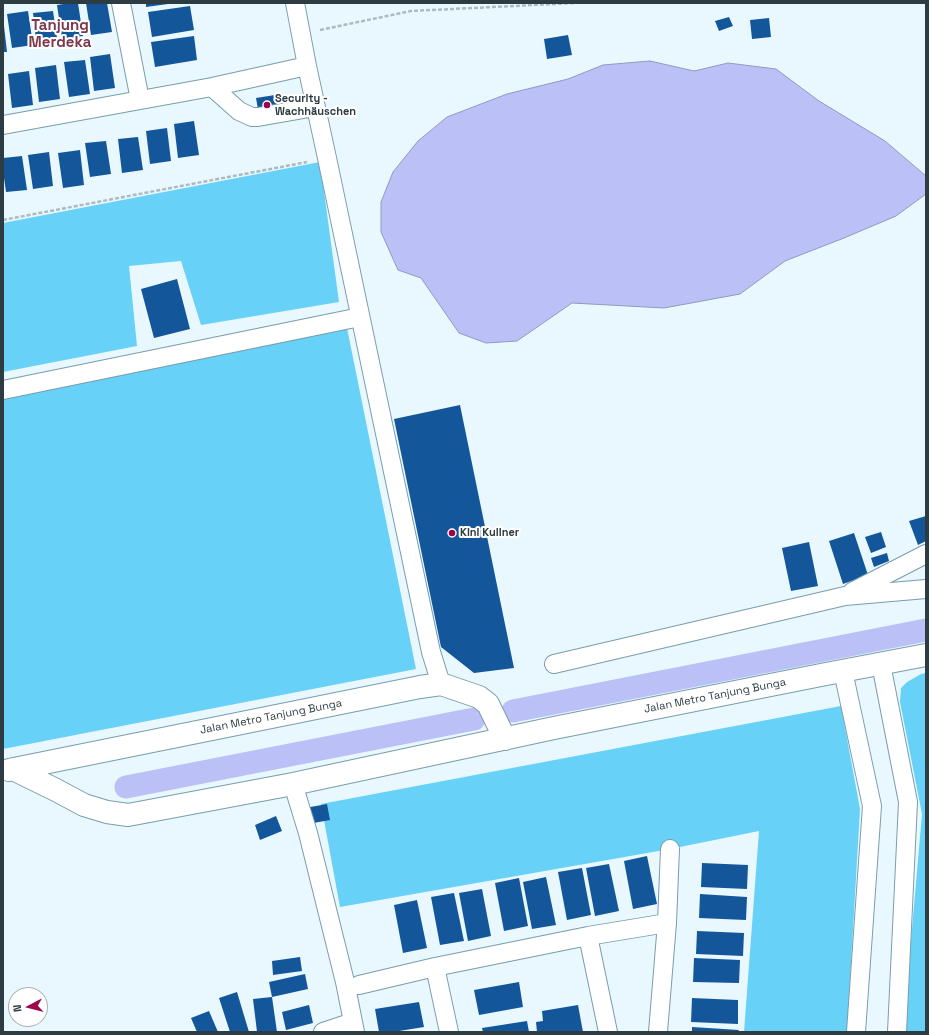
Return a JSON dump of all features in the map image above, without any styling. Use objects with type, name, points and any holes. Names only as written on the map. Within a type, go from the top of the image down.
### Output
[{"type":"main road","name":"Jalan Metro Tanjung Bunga","points":[[8,770],[56,790],[84,805],[107,812],[128,815],[293,784],[554,728],[843,670],[926,655]]},
{"type":"main road","name":"Jalan Metro Tanjung Bunga","points":[[8,770],[441,684],[479,697],[488,704],[505,739]]},
{"type":"street","points":[[122,3],[140,100]]},
{"type":"street","points":[[295,3],[315,107],[431,652],[441,684]]},
{"type":"street","points":[[3,125],[212,87],[307,66]]},
{"type":"street","points":[[212,87],[239,111],[252,117],[315,107]]},
{"type":"street","points":[[3,390],[360,317]]},
{"type":"street","points":[[845,596],[926,554]]},
{"type":"street","points":[[554,664],[845,596],[926,589]]},
{"type":"street","points":[[880,664],[908,802],[897,1032]]},
{"type":"street","points":[[843,670],[872,806],[856,1032]]},
{"type":"street","points":[[293,784],[308,833],[345,982],[354,1027],[323,1032]]},
{"type":"street","points":[[658,1032],[670,849]]},
{"type":"street","points":[[359,985],[435,967],[588,936],[666,923]]},
{"type":"street","points":[[588,936],[608,1032]]},
{"type":"street","points":[[435,967],[449,1032]]},
{"type":"path","points":[[301,34],[411,11],[575,3]]},
{"type":"path","points":[[3,220],[327,158]]},
{"type":"shaded area","points":[[650,61],[694,71],[728,63],[776,69],[819,101],[885,141],[926,176],[926,194],[896,216],[785,261],[740,294],[664,308],[572,303],[517,341],[486,343],[459,333],[421,278],[398,270],[381,232],[381,202],[393,172],[418,141],[447,117],[507,94],[568,79],[603,65]]},
{"type":"shaded area","points":[[320,162],[339,302],[201,325],[181,261],[129,266],[137,346],[3,372],[3,223]]},
{"type":"shaded area","points":[[347,328],[416,669],[3,749],[3,396]]},
{"type":"shaded area","points":[[926,673],[926,1032],[903,1032],[922,814],[900,702],[901,688],[907,682],[921,674]]},
{"type":"shaded area","points":[[841,706],[860,809],[847,1032],[744,1032],[759,831],[670,849],[340,907],[321,804]]},
{"type":"building","points":[[78,3],[83,36],[62,39],[57,5]]},
{"type":"building","points":[[86,3],[107,3],[112,32],[91,35]]},
{"type":"building","points":[[146,3],[168,3],[168,4],[146,7]]},
{"type":"building","points":[[190,6],[194,30],[152,37],[148,12]]},
{"type":"building","points":[[28,11],[33,45],[12,48],[7,14]]},
{"type":"building","points":[[53,11],[58,45],[37,48],[33,13]]},
{"type":"building","points":[[729,17],[733,26],[719,31],[715,21]]},
{"type":"building","points":[[769,18],[771,37],[752,39],[750,20]]},
{"type":"building","points":[[4,26],[7,52],[3,52]]},
{"type":"building","points":[[568,35],[572,55],[547,59],[544,39]]},
{"type":"building","points":[[194,36],[197,60],[155,67],[151,42]]},
{"type":"building","points":[[110,54],[115,88],[94,91],[90,57]]},
{"type":"building","points":[[85,60],[90,94],[69,97],[64,62]]},
{"type":"building","points":[[56,65],[60,99],[39,102],[35,68]]},
{"type":"building","points":[[29,71],[33,105],[12,108],[8,74]]},
{"type":"building","name":"Security - Wachhäuschen","points":[[275,95],[278,111],[259,115],[256,98]]},
{"type":"building","points":[[194,121],[199,155],[178,158],[174,124]]},
{"type":"building","points":[[167,128],[171,161],[150,164],[146,131]]},
{"type":"building","points":[[138,137],[143,170],[122,173],[118,139]]},
{"type":"building","points":[[106,141],[111,174],[90,177],[85,143]]},
{"type":"building","points":[[80,150],[84,185],[63,188],[58,153]]},
{"type":"building","points":[[49,152],[53,186],[33,189],[28,155]]},
{"type":"building","points":[[22,156],[27,190],[6,192],[3,158]]},
{"type":"building","points":[[177,279],[190,329],[154,338],[141,289]]},
{"type":"building","name":"Kini Kuliner","points":[[460,405],[514,668],[474,673],[441,647],[394,419]]},
{"type":"building","points":[[926,516],[926,541],[918,545],[909,521]]},
{"type":"building","points":[[881,532],[886,547],[871,553],[865,537]]},
{"type":"building","points":[[854,533],[868,575],[843,584],[829,541]]},
{"type":"building","points":[[809,542],[818,586],[791,591],[782,548]]},
{"type":"building","points":[[887,553],[889,561],[874,567],[871,558]]},
{"type":"building","points":[[327,804],[330,820],[308,824],[305,808]]},
{"type":"building","points":[[276,816],[282,831],[260,840],[255,825]]},
{"type":"building","points":[[647,856],[657,904],[633,909],[624,861]]},
{"type":"building","points":[[702,863],[748,865],[747,889],[701,887]]},
{"type":"building","points":[[609,864],[619,911],[595,916],[586,868]]},
{"type":"building","points":[[582,868],[591,915],[567,920],[558,872]]},
{"type":"building","points":[[546,877],[556,925],[532,929],[523,882]]},
{"type":"building","points":[[519,878],[528,926],[504,931],[495,883]]},
{"type":"building","points":[[482,889],[491,936],[468,941],[459,893]]},
{"type":"building","points":[[454,893],[464,941],[440,945],[431,897]]},
{"type":"building","points":[[700,894],[747,897],[746,920],[699,918]]},
{"type":"building","points":[[417,900],[427,948],[403,953],[394,905]]},
{"type":"building","points":[[697,931],[744,933],[743,956],[696,954]]},
{"type":"building","points":[[300,957],[302,971],[273,975],[272,961]]},
{"type":"building","points":[[694,958],[740,960],[739,983],[693,982]]},
{"type":"building","points":[[305,974],[308,989],[272,997],[269,982]]},
{"type":"building","points":[[519,982],[523,1007],[479,1015],[474,990]]},
{"type":"building","points":[[237,992],[249,1032],[230,1032],[219,998]]},
{"type":"building","points":[[272,997],[277,1032],[257,1032],[253,999]]},
{"type":"building","points":[[692,998],[738,1000],[738,1024],[691,1022]]},
{"type":"building","points":[[419,1002],[424,1027],[393,1032],[379,1032],[375,1009]]},
{"type":"building","points":[[309,1005],[313,1023],[286,1030],[282,1012]]},
{"type":"building","points":[[578,1005],[583,1032],[537,1032],[536,1022],[543,1021],[542,1011]]},
{"type":"building","points":[[209,1011],[218,1032],[197,1032],[191,1018]]},
{"type":"building","points":[[527,1021],[529,1032],[483,1032],[482,1028]]},
{"type":"building","points":[[692,1027],[739,1030],[738,1032],[692,1032]]},
{"type":"waterway","points":[[513,711],[926,630]]},
{"type":"waterway","points":[[126,787],[474,719]]},
{"type":"place","name":"Security - Wachhäuschen","points":[[267,105]]},
{"type":"place","name":"Kini Kuliner","points":[[452,533]]},
{"type":"district","name":"Tanjung Merdeka","points":[[60,34]]}]
